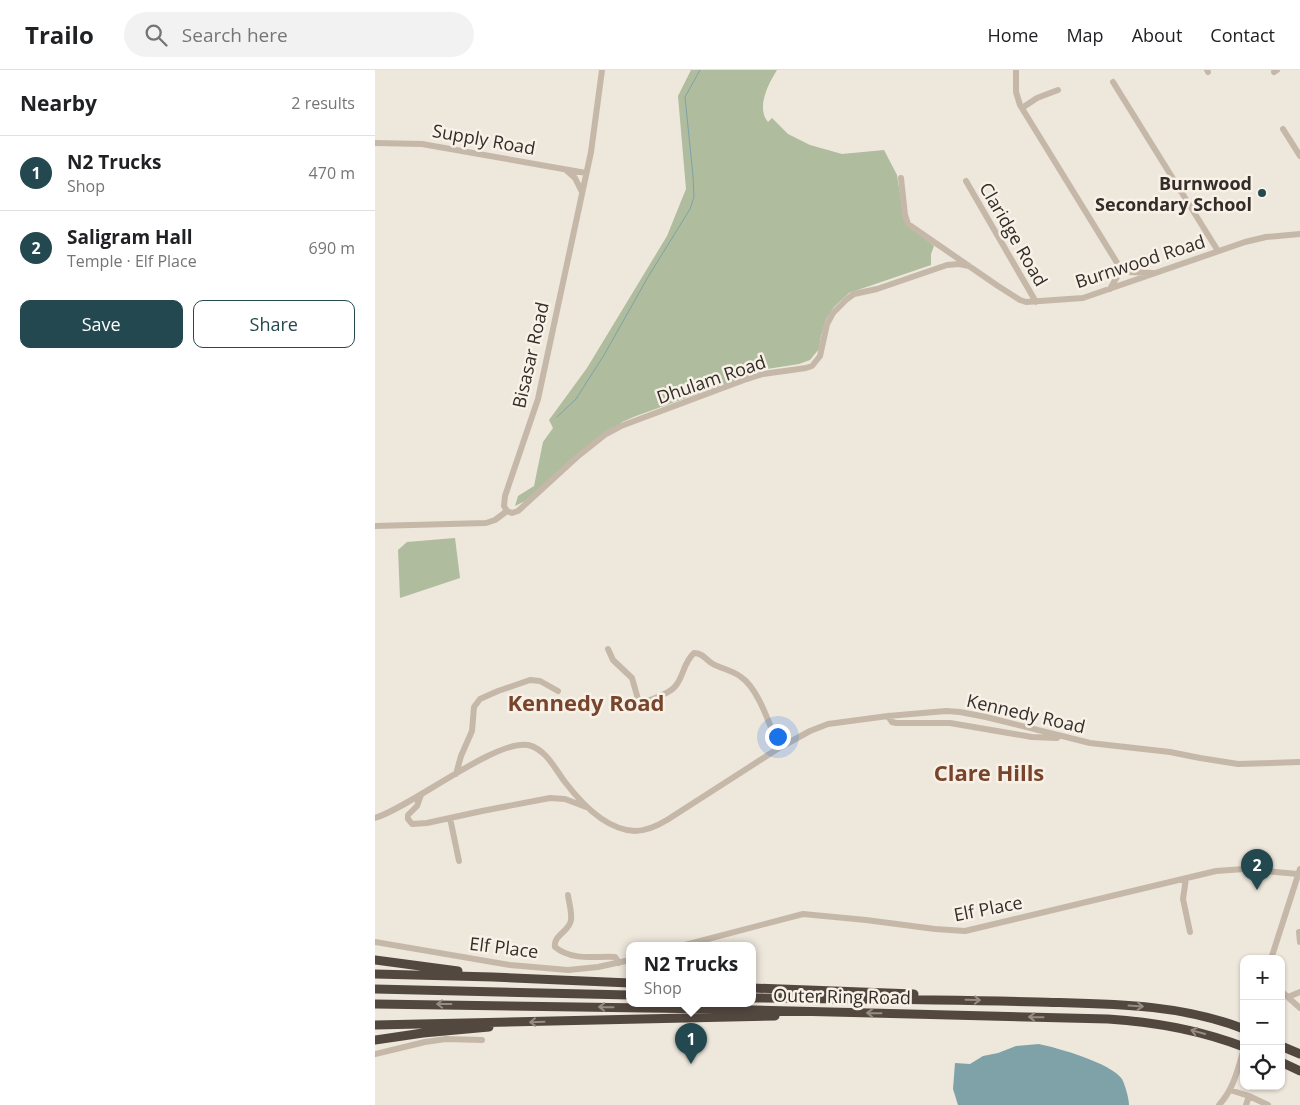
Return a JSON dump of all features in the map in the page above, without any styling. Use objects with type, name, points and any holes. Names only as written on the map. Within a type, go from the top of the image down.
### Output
[{"type":"highway","points":[[375,954],[445,969]]},
{"type":"highway","points":[[375,960],[493,977]]},
{"type":"highway","points":[[375,974],[626,983]]},
{"type":"highway","points":[[756,988],[928,994],[953,1000]]},
{"type":"highway","points":[[375,989],[626,995]]},
{"type":"highway","name":"Outer Ring Road","points":[[756,998],[953,1000],[1143,1006],[1191,1014],[1240,1029]]},
{"type":"highway","name":"Outer Ring Road","points":[[375,1004],[1126,1020],[1189,1030],[1240,1047]]},
{"type":"highway","points":[[375,1025],[761,1017],[795,1012]]},
{"type":"highway","points":[[378,1038],[498,1026],[510,1023]]},
{"type":"highway","points":[[1285,1048],[1300,1054]]},
{"type":"highway","points":[[1285,1064],[1300,1071]]},
{"type":"street","name":"Bisasar Road","points":[[507,511],[504,506],[505,496],[538,400],[597,117],[602,70]]},
{"type":"street","points":[[1016,70],[1017,96],[1022,108],[1121,268],[1129,272],[1154,274]]},
{"type":"street","points":[[1113,82],[1218,251]]},
{"type":"street","points":[[1022,108],[1037,98],[1058,90]]},
{"type":"street","points":[[1283,129],[1300,156]]},
{"type":"street","name":"Supply Road","points":[[375,143],[421,144],[586,173]]},
{"type":"street","points":[[565,169],[575,178],[582,193]]},
{"type":"street","name":"Burnwood Road","points":[[901,178],[905,216],[909,224],[1020,300],[1036,302],[1083,298],[1255,239],[1300,234]]},
{"type":"street","name":"Claridge Road","points":[[966,181],[1036,302]]},
{"type":"street","name":"Dhulam Road","points":[[507,511],[512,513],[518,511],[597,441],[621,426],[763,374],[812,366],[820,356],[827,324],[833,313],[854,294],[877,289],[947,265],[959,264],[969,266]]},
{"type":"street","points":[[1109,289],[1121,268]]},
{"type":"street","points":[[375,526],[486,523],[495,520],[507,511]]},
{"type":"street","points":[[608,649],[613,660],[632,678],[638,699],[642,702],[655,698],[675,687],[683,669],[694,653],[703,656],[713,665],[735,673],[746,681],[753,690],[779,748]]},
{"type":"street","points":[[456,774],[461,756],[472,732],[474,707],[480,699],[530,680],[541,681],[558,691]]},
{"type":"street","name":"Kennedy Road","points":[[375,818],[504,749],[521,745],[528,746],[545,755],[566,783],[589,808],[611,823],[624,829],[635,831],[649,829],[667,820],[779,748],[810,731],[828,724],[938,712],[960,712],[986,717],[1090,743],[1171,752],[1223,762],[1251,764],[1300,762]]},
{"type":"street","points":[[888,716],[892,722],[896,723],[950,723],[1032,737],[1055,739],[1061,737]]},
{"type":"street","points":[[421,795],[417,806],[408,815],[411,823],[419,824],[550,798],[565,799],[589,808]]},
{"type":"street","points":[[449,818],[459,861]]},
{"type":"street","name":"Elf Place","points":[[696,942],[803,914],[935,929],[965,930],[1216,871],[1236,869],[1299,871]]},
{"type":"street","points":[[1272,955],[1299,871]]},
{"type":"street","points":[[1186,878],[1183,899],[1190,932]]},
{"type":"street","points":[[568,896],[571,920],[556,941],[555,947],[578,957],[615,957],[619,963]]},
{"type":"street","points":[[1299,932],[1300,942]]},
{"type":"street","name":"Elf Place","points":[[375,942],[511,965],[578,970],[626,961]]},
{"type":"street","points":[[1288,997],[1300,992]]},
{"type":"street","points":[[1285,994],[1300,1008]]},
{"type":"street","points":[[375,1054],[432,1041],[450,1039],[482,1040]]},
{"type":"street","points":[[1219,1105],[1231,1087],[1240,1060]]},
{"type":"street","points":[[1231,1087],[1268,1105]]},
{"type":"street","points":[[1246,1105],[1249,1096]]},
{"type":"green space","points":[[691,70],[777,70],[767,89],[763,103],[763,110],[768,122],[772,118],[788,134],[810,145],[842,154],[884,150],[897,175],[904,219],[908,225],[934,246],[931,254],[931,265],[849,293],[834,307],[826,319],[819,349],[810,360],[799,364],[767,369],[622,422],[525,501],[515,506],[518,496],[534,486],[543,442],[553,428],[549,420],[587,368],[667,236],[686,189],[678,96]]},
{"type":"green space","points":[[455,538],[460,578],[400,598],[398,550],[407,542]]},
{"type":"water","points":[[1039,1044],[1083,1057],[1116,1073],[1122,1079],[1128,1095],[1129,1105],[958,1105],[953,1089],[955,1063],[970,1064],[983,1056],[1016,1046]]},
{"type":"waterway","points":[[557,417],[576,399],[690,209],[694,197],[685,97],[700,70]]},
{"type":"place","name":"Burnwood Secondary School","points":[[1262,193]]},
{"type":"place","name":"Saligram Hall","points":[[1257,890]]},
{"type":"place","name":"N2 Trucks","points":[[691,1064]]},
{"type":"district","name":"Kennedy Road","points":[[586,702]]},
{"type":"district","name":"Clare Hills","points":[[989,772]]}]
